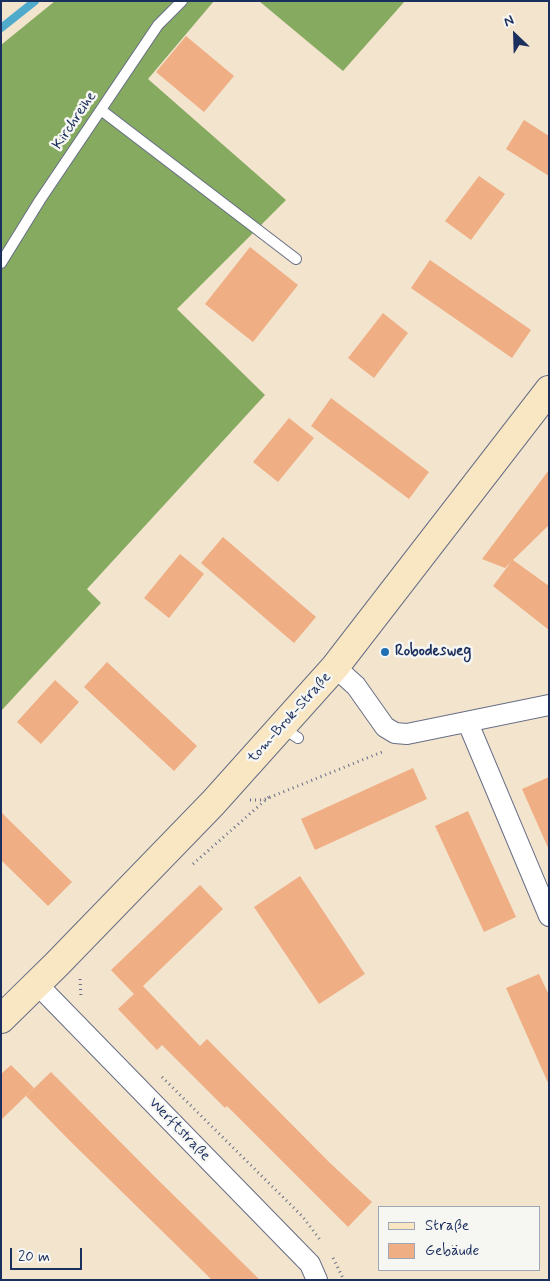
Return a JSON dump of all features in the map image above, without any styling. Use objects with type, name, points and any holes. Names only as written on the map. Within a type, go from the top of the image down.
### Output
[{"type":"street","name":"tom-Brok-Straße","points":[[1,1019],[213,803],[290,733],[335,667],[549,390]]},
{"type":"street","points":[[335,667],[356,686],[385,727],[395,733],[407,734],[549,705]]},
{"type":"street","points":[[468,722],[549,916]]},
{"type":"street","name":"Werftstraße","points":[[37,984],[310,1264],[317,1280]]},
{"type":"lane","name":"Kirchreihe","points":[[1,263],[40,200],[158,25],[182,1]]},
{"type":"lane","points":[[101,110],[296,259]]},
{"type":"path","points":[[213,803],[262,800],[380,753],[407,734]]},
{"type":"path","points":[[189,867],[269,797]]},
{"type":"path","points":[[82,998],[78,980],[86,973]]},
{"type":"path","points":[[158,1073],[303,1216],[326,1248]]},
{"type":"path","points":[[331,1255],[344,1280]]},
{"type":"green space","points":[[55,1],[214,1],[148,79],[286,200],[177,309],[265,395],[87,589],[101,603],[1,711],[1,45]]},
{"type":"green space","points":[[259,1],[405,1],[343,71]]},
{"type":"building","points":[[186,36],[234,76],[204,112],[156,72]]},
{"type":"building","points":[[524,120],[549,136],[549,176],[506,149]]},
{"type":"building","points":[[479,176],[505,194],[471,240],[445,221]]},
{"type":"building","points":[[250,247],[298,285],[253,342],[205,304]]},
{"type":"building","points":[[430,260],[531,330],[512,358],[411,288]]},
{"type":"building","points":[[383,313],[408,333],[374,378],[348,358]]},
{"type":"building","points":[[331,398],[429,472],[409,499],[311,426]]},
{"type":"building","points":[[289,418],[314,438],[278,482],[253,462]]},
{"type":"building","points":[[549,470],[549,525],[513,560],[549,586],[549,630],[493,586],[511,562],[505,568],[482,559]]},
{"type":"building","points":[[223,537],[316,617],[294,643],[201,563]]},
{"type":"building","points":[[180,554],[204,574],[169,618],[144,598]]},
{"type":"building","points":[[107,662],[197,746],[174,771],[84,687]]},
{"type":"building","points":[[55,680],[79,702],[41,744],[17,722]]},
{"type":"building","points":[[413,768],[427,799],[315,850],[301,819]]},
{"type":"building","points":[[549,777],[549,850],[522,789]]},
{"type":"building","points":[[468,811],[516,917],[484,932],[435,826]]},
{"type":"building","points":[[1,812],[72,882],[48,906],[1,860]]},
{"type":"building","points":[[300,876],[365,974],[319,1004],[254,907]]},
{"type":"building","points":[[200,885],[223,909],[143,986],[200,1046],[207,1039],[329,1162],[372,1202],[348,1227],[227,1106],[225,1108],[162,1045],[157,1050],[118,1009],[134,994],[111,970]]},
{"type":"building","points":[[539,974],[549,995],[549,1085],[506,988]]},
{"type":"building","points":[[11,1065],[34,1088],[1,1120],[1,1074]]},
{"type":"building","points":[[51,1072],[260,1280],[212,1280],[69,1140],[26,1096]]},
{"type":"waterway","points":[[1,28],[35,1]]},
{"type":"place","name":"Robodesweg","points":[[385,652]]}]
